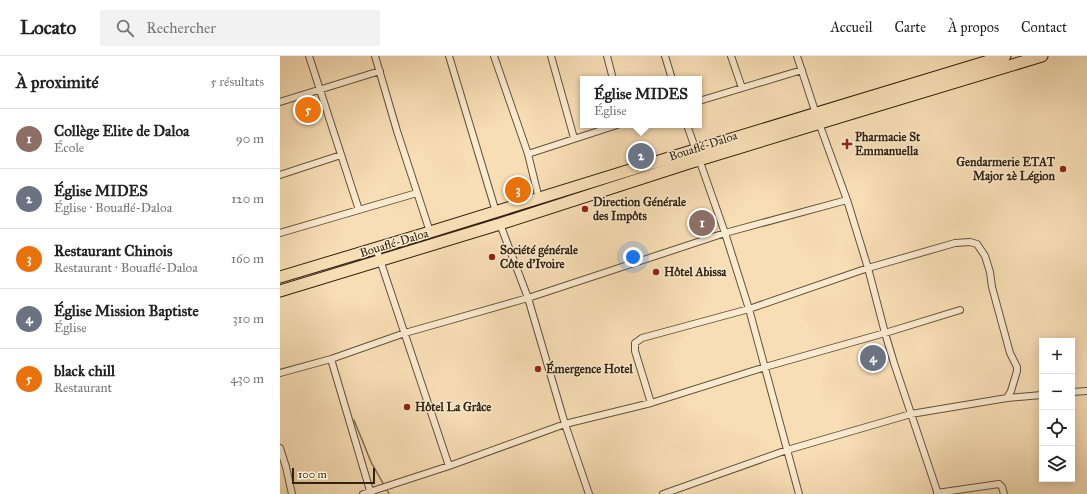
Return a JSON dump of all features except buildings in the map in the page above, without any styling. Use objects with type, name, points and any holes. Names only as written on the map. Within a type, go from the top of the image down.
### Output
[{"type":"highway","name":"Bouaflé-Daloa","points":[[280,291],[500,224],[698,155],[817,118],[1005,56]]},
{"type":"highway","name":"Bouaflé-Daloa","points":[[817,118],[1042,56]]},
{"type":"highway","name":"Bouaflé-Daloa","points":[[280,277],[539,198],[698,155]]},
{"type":"street","points":[[309,56],[359,210]]},
{"type":"street","points":[[375,56],[430,232]]},
{"type":"street","points":[[449,56],[496,212]]},
{"type":"street","points":[[494,56],[528,154],[539,198]]},
{"type":"street","points":[[551,56],[574,138]]},
{"type":"street","points":[[607,56],[612,76]]},
{"type":"street","points":[[666,56],[671,76]]},
{"type":"street","points":[[731,56],[742,88]]},
{"type":"street","points":[[797,56],[817,118],[847,200],[868,268],[894,363],[937,493],[999,484],[1002,487],[1004,494]]},
{"type":"street","points":[[702,99],[802,70]]},
{"type":"street","points":[[280,102],[380,71]]},
{"type":"street","points":[[528,154],[607,128]]},
{"type":"street","points":[[688,128],[725,233],[749,309],[799,494]]},
{"type":"street","points":[[280,175],[341,154]]},
{"type":"street","points":[[280,233],[417,193]]},
{"type":"street","points":[[280,373],[331,359],[405,333],[528,298],[725,233],[847,200]]},
{"type":"street","points":[[500,224],[528,298],[565,424],[589,494]]},
{"type":"street","points":[[650,403],[635,351],[635,343],[642,338],[749,309],[868,268],[955,243],[970,242],[978,244],[985,256],[990,272],[992,288],[1010,353],[1017,367],[1011,391],[1007,398]]},
{"type":"street","points":[[376,248],[449,466]]},
{"type":"street","points":[[363,494],[371,493],[449,466],[565,424],[650,403],[765,367],[960,310]]},
{"type":"street","points":[[331,359],[371,493]]},
{"type":"street","points":[[1075,392],[1087,391]]},
{"type":"street","points":[[663,494],[671,493],[787,450],[911,414],[1007,398],[1039,395]]},
{"type":"street","points":[[280,448],[292,494]]},
{"type":"waterway","points":[[354,420],[371,462],[384,485]]},
{"type":"waterway","points":[[386,488],[389,494]]},
{"type":"place","name":"black chill","points":[[308,110]]},
{"type":"place","name":"Pharmacie St Emmanuella","points":[[847,144]]},
{"type":"place","name":"Église MIDES","points":[[641,156]]},
{"type":"place","name":"Gendarmerie ETAT Major 2è Légion","points":[[1063,169]]},
{"type":"place","name":"Restaurant Chinois","points":[[518,190]]},
{"type":"place","name":"Direction Générale des Impôts","points":[[585,209]]},
{"type":"place","name":"Collège Elite de Daloa","points":[[702,223]]},
{"type":"place","name":"Société générale Côte d’Ivoire","points":[[492,257]]},
{"type":"place","name":"Hôtel Abissa","points":[[656,272]]},
{"type":"place","name":"Église Mission Baptiste","points":[[873,358]]},
{"type":"place","name":"Émergence Hotel","points":[[538,369]]},
{"type":"place","name":"Hôtel La Grâce","points":[[407,407]]}]
